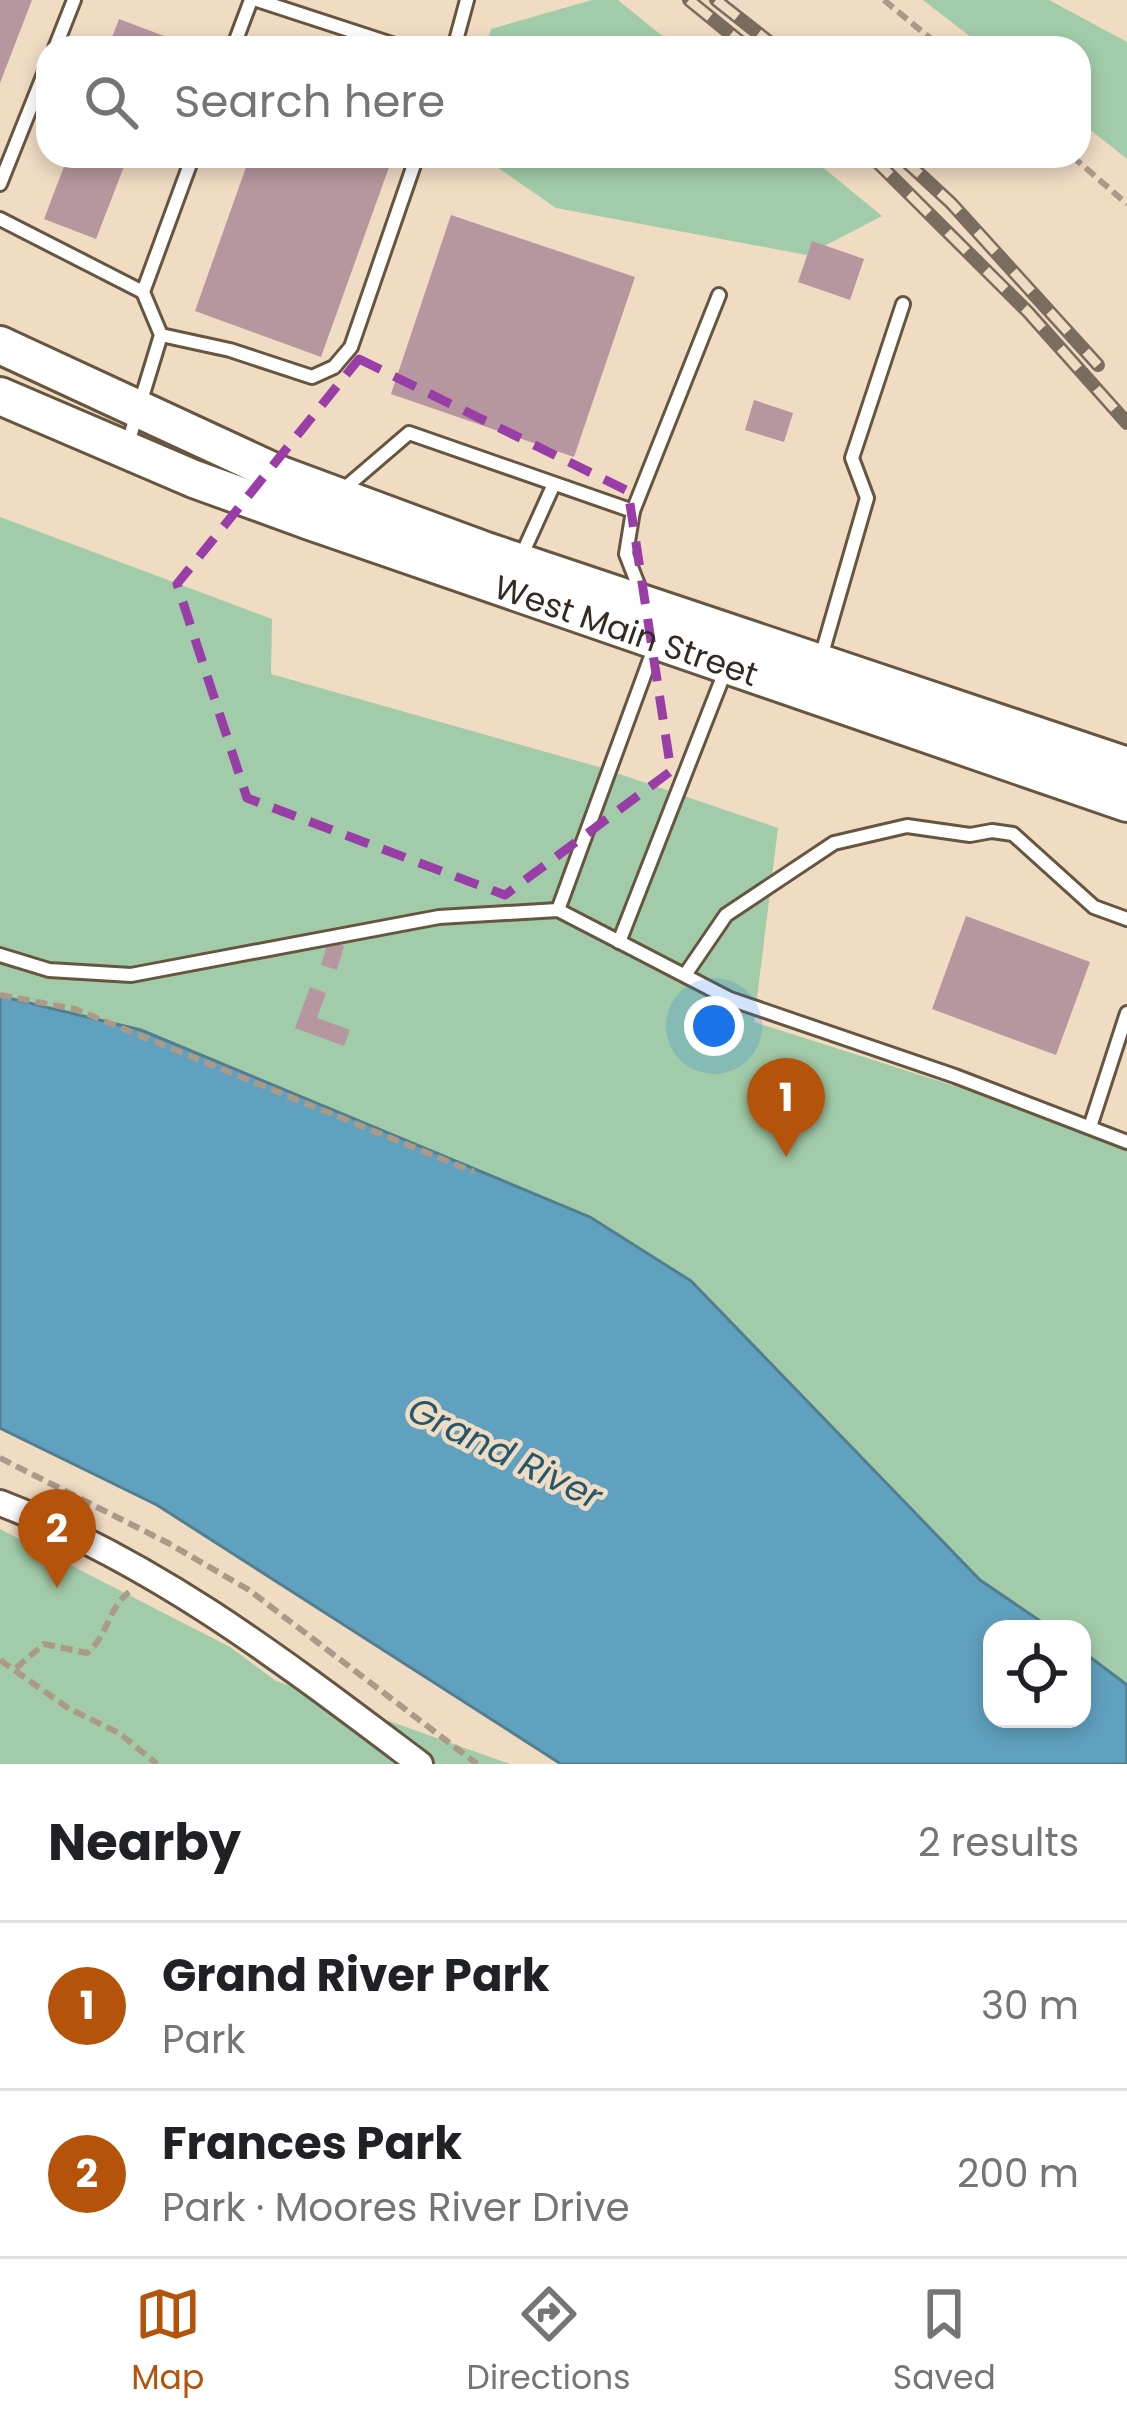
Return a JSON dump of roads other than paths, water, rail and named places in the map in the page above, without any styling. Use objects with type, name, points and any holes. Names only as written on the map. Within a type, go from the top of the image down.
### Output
[{"type":"main road","name":"West Main Street","points":[[0,345],[332,512]]},
{"type":"main road","name":"West Main Street","points":[[0,396],[126,452],[332,512],[647,627],[1127,766]]},
{"type":"main road","name":"West Main Street","points":[[647,627],[727,666],[815,679],[1127,803]]},
{"type":"street","points":[[0,1504],[101,1548],[235,1626],[420,1764]]},
{"type":"lane","points":[[60,36],[74,0]]},
{"type":"lane","points":[[238,36],[254,0],[366,36]]},
{"type":"lane","points":[[457,36],[466,0]]},
{"type":"lane","points":[[0,184],[36,94]]},
{"type":"lane","points":[[143,292],[189,168]]},
{"type":"lane","points":[[161,335],[230,350],[312,376],[334,367],[351,347],[414,168]]},
{"type":"lane","points":[[0,219],[143,292],[161,335],[126,452]]},
{"type":"lane","points":[[558,910],[647,627],[626,554],[633,511],[719,295]]},
{"type":"lane","points":[[815,679],[867,498],[852,458],[903,304]]},
{"type":"lane","points":[[332,512],[409,433],[633,511]]},
{"type":"lane","points":[[516,577],[554,484]]},
{"type":"lane","points":[[619,942],[727,666]]},
{"type":"lane","points":[[685,975],[726,915],[834,843],[907,826],[970,835],[1013,834],[1094,907],[1127,919]]},
{"type":"lane","points":[[0,955],[49,970],[131,976],[439,917],[558,910],[730,999],[955,1076],[1127,1142]]},
{"type":"lane","points":[[1090,1127],[1127,1013]]},
{"type":"water","name":"Grand River","points":[[0,996],[141,1030],[590,1217],[691,1281],[980,1580],[1039,1620],[983,1620],[983,1728],[1091,1728],[1091,1658],[1127,1685],[1127,1764],[561,1764],[157,1505],[0,1428]]},
{"type":"railway","points":[[689,0],[733,36]]},
{"type":"railway","points":[[716,0],[762,36]]},
{"type":"railway","points":[[883,168],[1028,312],[1127,423]]},
{"type":"railway","points":[[913,168],[951,203],[1098,365]]},
{"type":"place","name":"Grand River Park","points":[[786,1157]]},
{"type":"place","name":"Frances Park","points":[[57,1588]]}]
